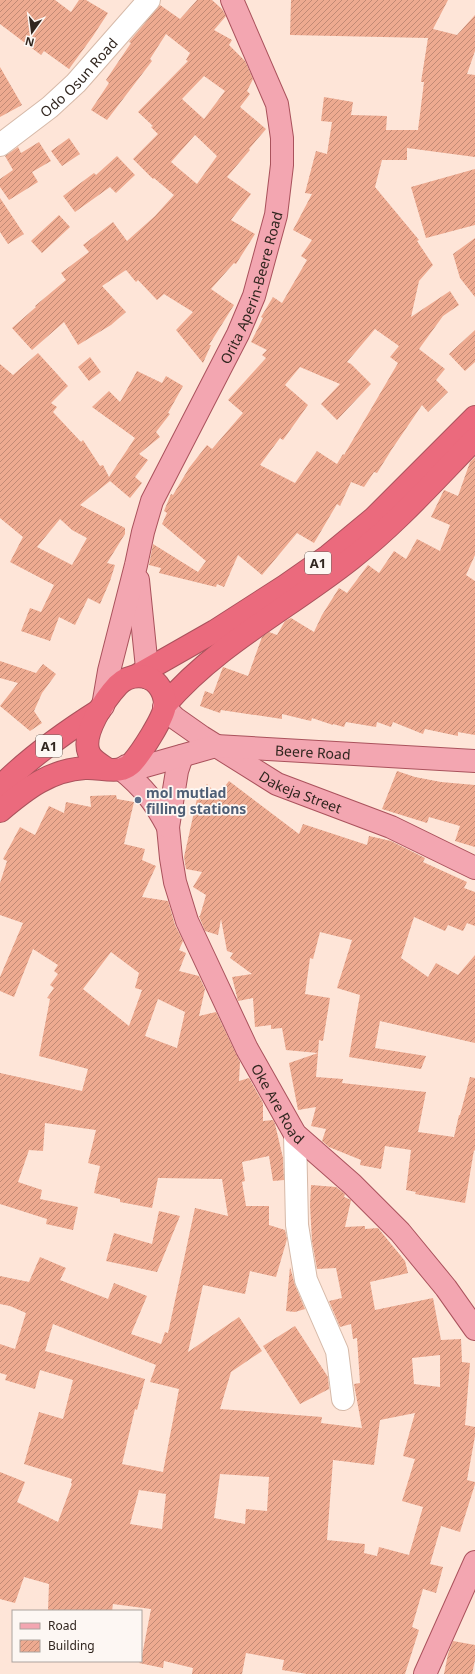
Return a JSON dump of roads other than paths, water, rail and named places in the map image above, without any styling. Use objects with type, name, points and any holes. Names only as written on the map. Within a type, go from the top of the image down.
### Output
[{"type":"highway","name":"A1","points":[[165,706],[178,690],[214,657],[338,569],[374,540],[445,459],[475,417]]},
{"type":"highway","name":"A1","points":[[144,675],[222,627],[328,556],[445,459],[475,439]]},
{"type":"highway","points":[[144,675],[158,684],[164,694],[165,706],[162,716],[131,764],[118,768],[96,762],[89,754],[87,742],[91,727],[118,685],[127,679],[144,675]]},
{"type":"highway","name":"A1","points":[[0,787],[28,762],[70,729],[102,708]]},
{"type":"highway","name":"A1","points":[[0,811],[39,780],[60,772],[85,768],[118,768]]},
{"type":"main road","name":"Orita Aperin-Beere Road","points":[[102,708],[109,671],[140,543],[152,501],[238,334],[254,296],[276,215],[282,166],[282,138],[277,104],[232,0]]},
{"type":"main road","name":"Orita Aperin-Beere Road","points":[[136,564],[144,675]]},
{"type":"main road","points":[[165,706],[175,718],[216,746]]},
{"type":"main road","points":[[118,768],[142,767],[216,746]]},
{"type":"main road","name":"Beere Road","points":[[216,746],[475,761]]},
{"type":"main road","name":"Dakeja Street","points":[[216,746],[277,784],[390,827],[475,868]]},
{"type":"main road","name":"Oke Are Road","points":[[182,756],[177,771],[168,827],[175,882],[187,921],[246,1049],[295,1134],[352,1184],[400,1232],[446,1288],[475,1329]]},
{"type":"main road","name":"Oke Are Road","points":[[118,768],[147,792],[168,827]]},
{"type":"main road","points":[[425,1674],[475,1562]]},
{"type":"street","name":"Odo Osun Road","points":[[0,146],[50,107],[76,83],[149,0]]},
{"type":"street","points":[[295,1134],[297,1225],[306,1280],[337,1351],[343,1399]]},
{"type":"place","name":"mol mutlad filling stations","points":[[138,800]]}]
